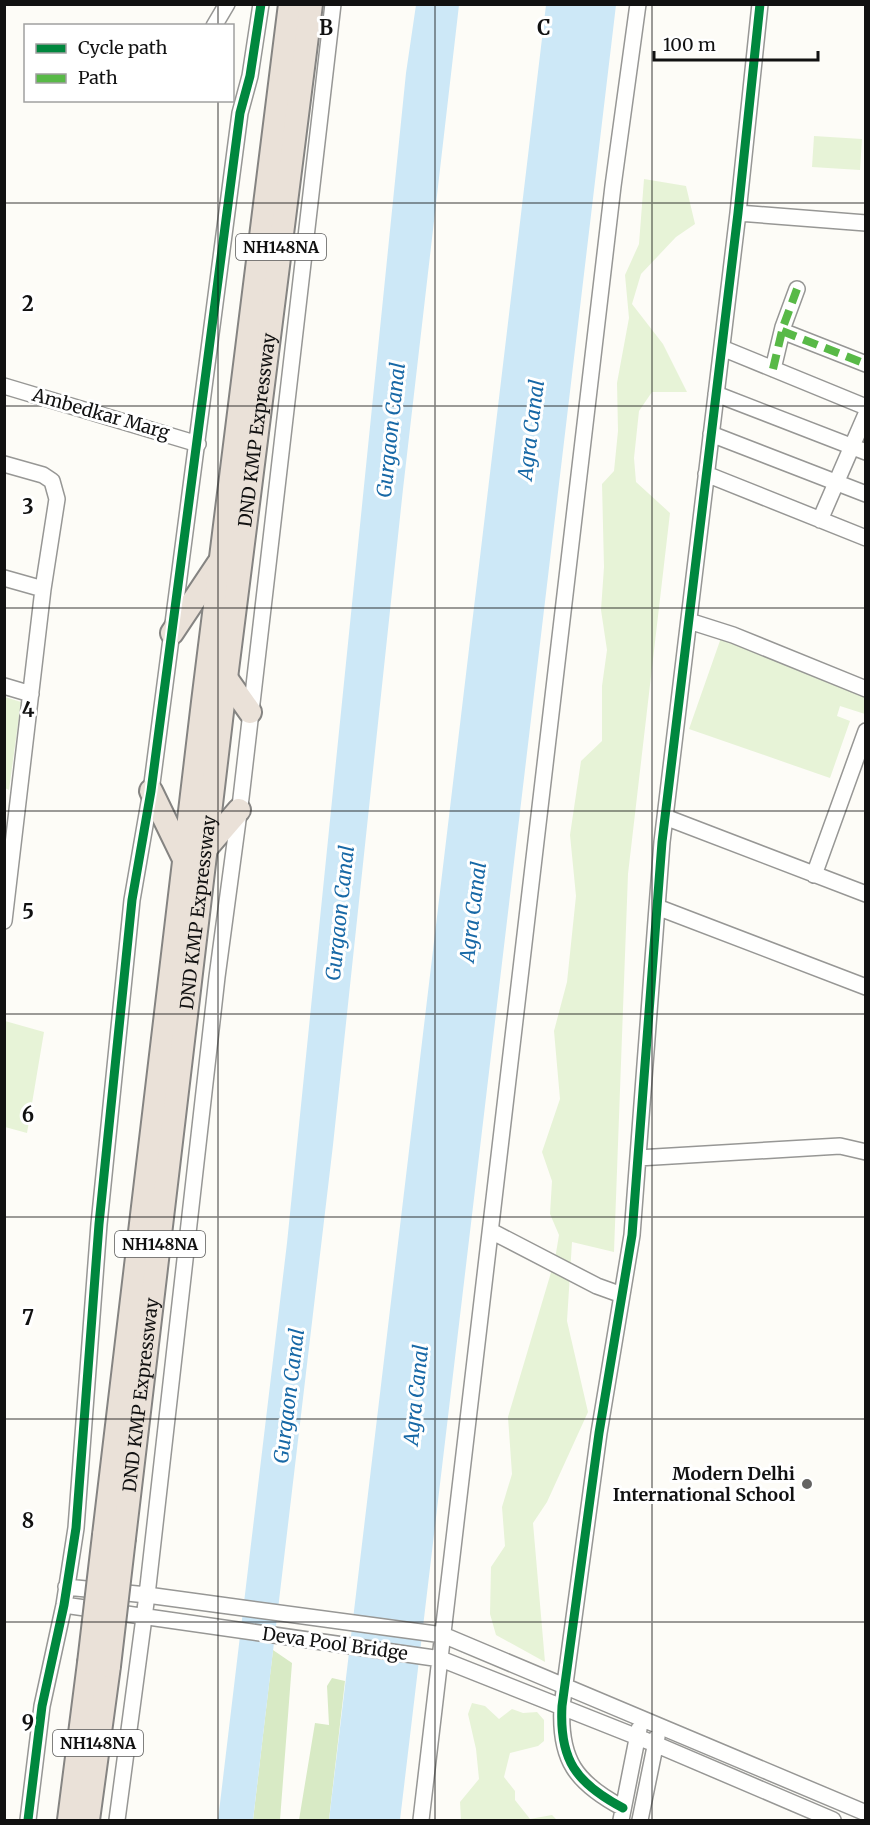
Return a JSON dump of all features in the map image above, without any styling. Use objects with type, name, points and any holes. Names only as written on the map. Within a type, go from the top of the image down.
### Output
[{"type":"highway","name":"DND KMP Expressway","points":[[88,1821],[99,1665],[183,869],[290,4]]},
{"type":"highway","name":"DND KMP Expressway","points":[[69,1821],[99,1665],[196,950],[226,678],[311,4]]},
{"type":"highway","points":[[172,633],[221,561]]},
{"type":"highway","points":[[226,678],[250,712]]},
{"type":"highway","points":[[152,791],[183,869]]},
{"type":"highway","points":[[208,846],[239,810]]},
{"type":"street","points":[[215,24],[226,4]]},
{"type":"street","points":[[28,1821],[42,1706],[64,1605],[76,1528],[99,1224],[132,900],[152,791],[198,444],[214,297],[240,113],[250,76],[261,4]]},
{"type":"street","points":[[117,1821],[147,1595],[215,989],[239,810],[333,4]]},
{"type":"street","points":[[421,1821],[441,1659],[436,1634],[491,1231],[613,186],[638,4]]},
{"type":"street","points":[[622,1814],[578,1774],[566,1758],[561,1730],[562,1706],[599,1433],[632,1235],[665,817],[738,213],[760,4]]},
{"type":"street","points":[[738,213],[866,223]]},
{"type":"street","points":[[773,369],[782,331],[797,289]]},
{"type":"street","points":[[782,331],[866,364]]},
{"type":"street","points":[[722,348],[866,407]]},
{"type":"street","name":"Ambedkar Marg","points":[[4,386],[198,444]]},
{"type":"street","points":[[716,394],[859,449]]},
{"type":"street","points":[[820,520],[838,482],[859,449],[866,414]]},
{"type":"street","points":[[711,434],[866,494]]},
{"type":"street","points":[[4,464],[43,475],[52,481],[57,499],[43,589],[5,912]]},
{"type":"street","points":[[706,474],[866,538]]},
{"type":"street","points":[[4,578],[43,589]]},
{"type":"street","points":[[689,621],[743,639],[866,689]]},
{"type":"street","points":[[4,686],[31,693]]},
{"type":"street","points":[[814,875],[861,756],[866,731]]},
{"type":"street","points":[[4,793],[20,798]]},
{"type":"street","points":[[665,817],[866,894]]},
{"type":"street","points":[[657,907],[866,987]]},
{"type":"street","points":[[638,1158],[840,1146],[866,1152]]},
{"type":"street","points":[[491,1231],[597,1286],[622,1295]]},
{"type":"street","points":[[66,1587],[147,1595],[436,1634],[866,1813]]},
{"type":"street","name":"Deva Pool Bridge","points":[[64,1605],[441,1659],[655,1744],[832,1821]]},
{"type":"street","points":[[622,1814],[642,1720]]},
{"type":"street","points":[[640,1821],[659,1728]]},
{"type":"green space","points":[[814,136],[862,139],[860,170],[812,167]]},
{"type":"green space","points":[[644,179],[686,186],[695,224],[676,237],[641,274],[632,304],[663,344],[687,392],[652,392],[639,411],[634,458],[636,482],[670,513],[628,874],[614,1252],[572,1242],[567,1321],[588,1412],[547,1502],[533,1523],[545,1662],[496,1635],[490,1614],[491,1567],[505,1546],[502,1507],[512,1474],[508,1417],[555,1259],[559,1235],[550,1214],[552,1181],[542,1152],[560,1099],[554,1031],[567,982],[576,896],[570,835],[581,761],[602,741],[602,686],[607,650],[601,610],[604,567],[602,484],[614,471],[618,431],[617,383],[629,318],[625,275],[639,244]]},
{"type":"green space","points":[[722,635],[865,685],[865,714],[840,706],[837,716],[850,721],[830,778],[689,729]]},
{"type":"green space","points":[[5,697],[21,702],[9,790],[5,788]]},
{"type":"green space","points":[[5,1021],[44,1032],[27,1133],[5,1127]]},
{"type":"green space","points":[[273,1650],[292,1663],[280,1820],[253,1820]]},
{"type":"green space","points":[[332,1678],[345,1681],[329,1820],[299,1820],[315,1723],[329,1725],[327,1686]]},
{"type":"green space","points":[[472,1703],[485,1706],[499,1719],[512,1709],[523,1713],[537,1712],[544,1720],[544,1741],[538,1746],[510,1753],[504,1777],[515,1791],[515,1800],[530,1819],[552,1815],[557,1820],[461,1820],[460,1802],[479,1779],[476,1749],[468,1714]]},
{"type":"water","name":"Gurgaon Canal","points":[[416,5],[459,5],[403,489],[333,1145],[253,1820],[218,1820],[287,1243],[406,73]]},
{"type":"water","name":"Agra Canal","points":[[546,5],[616,5],[400,1820],[329,1820]]},
{"type":"marked path","points":[[773,369],[783,327],[797,289]]},
{"type":"marked path","points":[[782,331],[866,364]]},
{"type":"cycle path","points":[[28,1820],[42,1706],[64,1605],[76,1528],[99,1224],[132,900],[151,791],[240,113],[250,76],[261,4]]},
{"type":"cycle path","points":[[623,1808],[593,1789],[574,1768],[564,1741],[562,1706],[599,1433],[632,1235],[662,842],[738,213],[760,4]]},
{"type":"place","name":"Modern Delhi International School","points":[[807,1484]]}]
